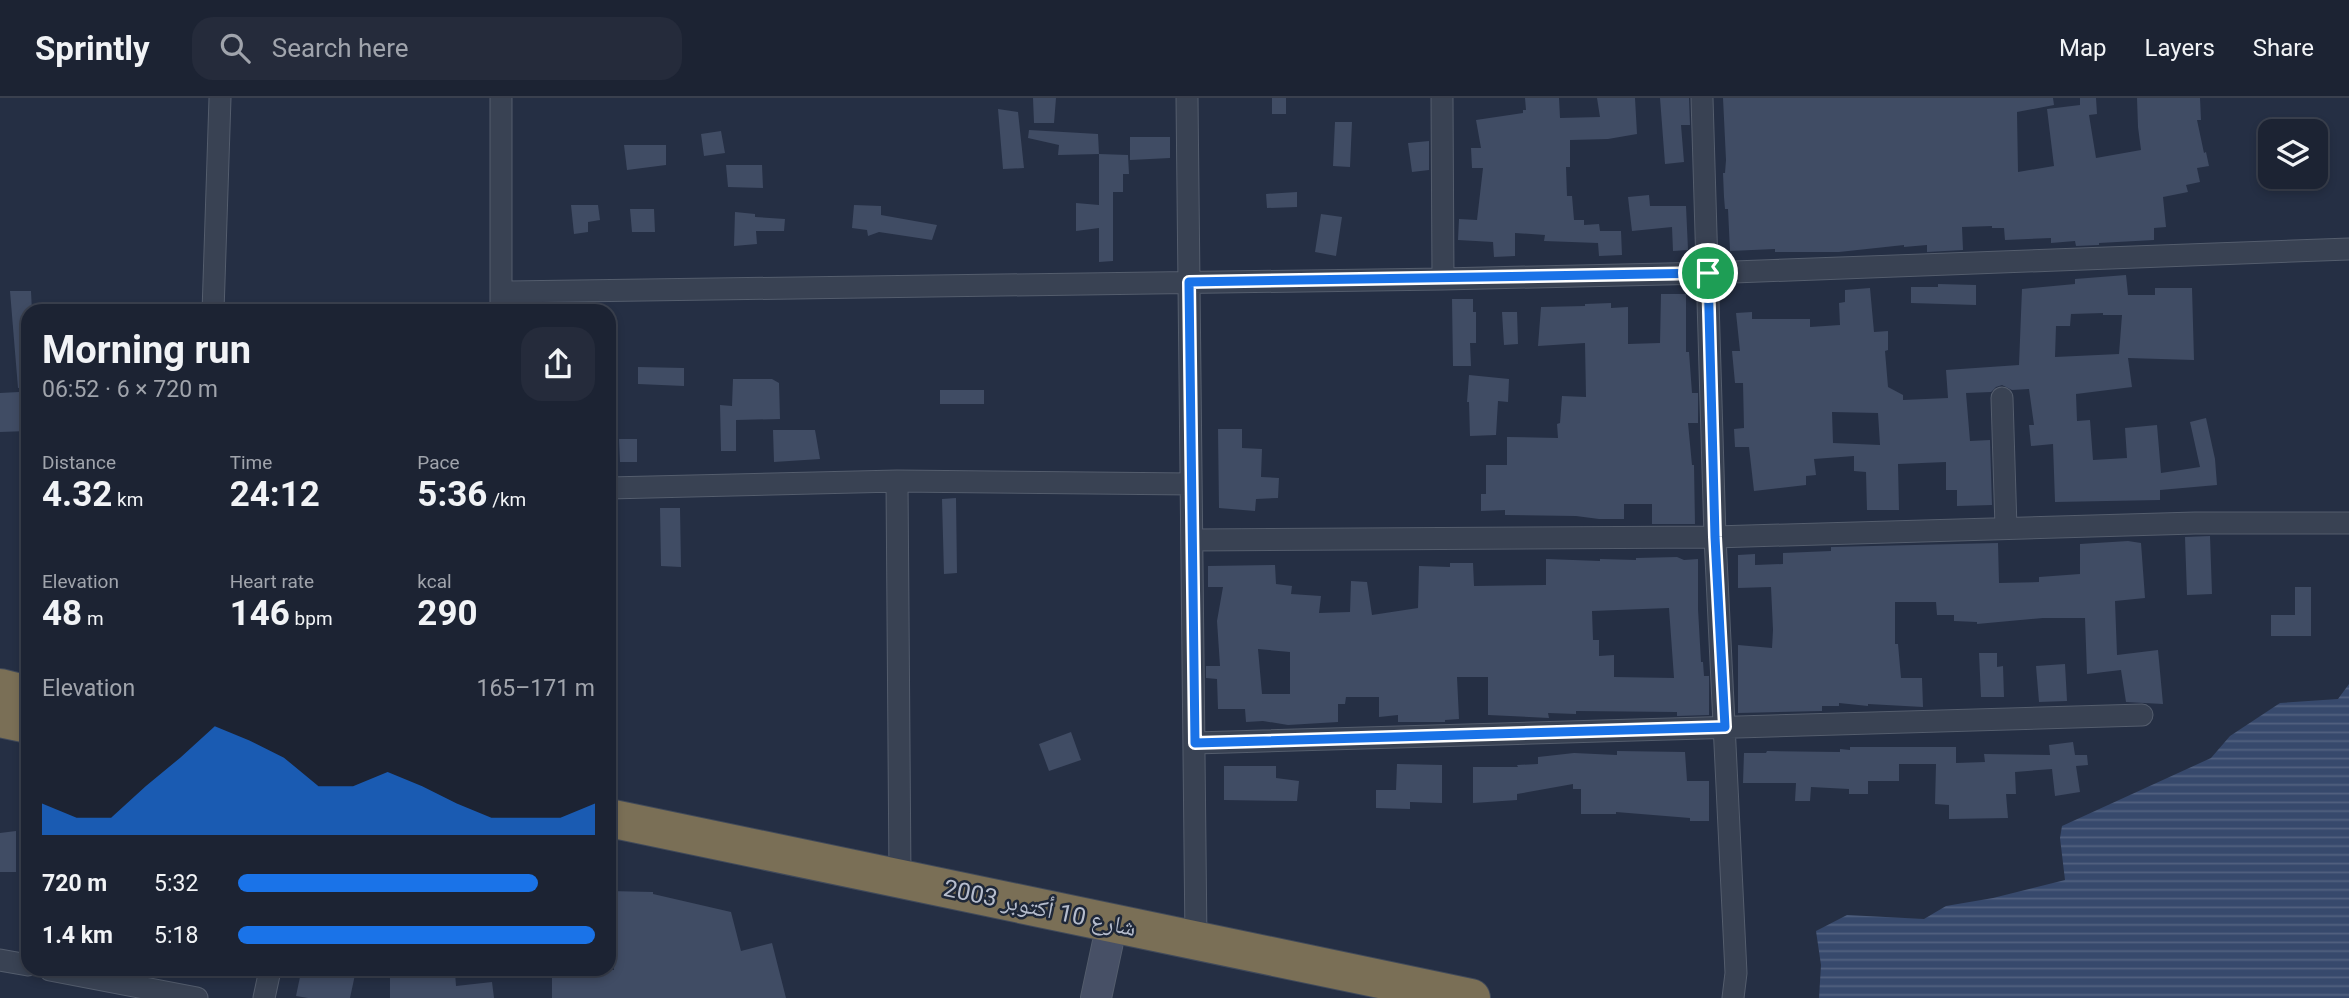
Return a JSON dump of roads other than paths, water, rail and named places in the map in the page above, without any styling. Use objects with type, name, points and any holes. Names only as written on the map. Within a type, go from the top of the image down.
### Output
[{"type":"highway","points":[[7,695],[21,714]]},
{"type":"highway","name":"شارع 10 أكتوبر 2003","points":[[616,819],[900,879],[1342,998]]},
{"type":"highway","name":"شارع 10 أكتوبر 2003","points":[[616,845],[1109,936],[1196,941],[1471,998]]},
{"type":"street","points":[[213,304],[220,98]]},
{"type":"street","points":[[501,98],[501,302],[1189,282],[1708,273],[2349,249]]},
{"type":"street","points":[[1187,98],[1196,941]]},
{"type":"street","points":[[1442,98],[1443,279]]},
{"type":"street","points":[[1702,98],[1715,537],[1736,973],[1733,998]]},
{"type":"street","points":[[2002,398],[2006,528]]},
{"type":"street","points":[[616,488],[897,481],[1191,484]]},
{"type":"street","points":[[897,481],[900,879]]},
{"type":"street","points":[[1192,540],[1715,537],[2195,523],[2349,523]]},
{"type":"street","points":[[1195,743],[2142,715]]},
{"type":"street","points":[[1096,998],[1109,936]]},
{"type":"street","points":[[0,960],[21,964]]},
{"type":"street","points":[[82,976],[197,998]]},
{"type":"street","points":[[264,998],[269,976]]},
{"type":"water","points":[[2349,684],[2349,998],[1819,998],[1821,965],[1816,931],[1847,915],[1924,919],[1946,906],[1993,898],[2065,880],[2060,838],[2062,826],[2211,758],[2230,736],[2280,703],[2338,699]]}]
